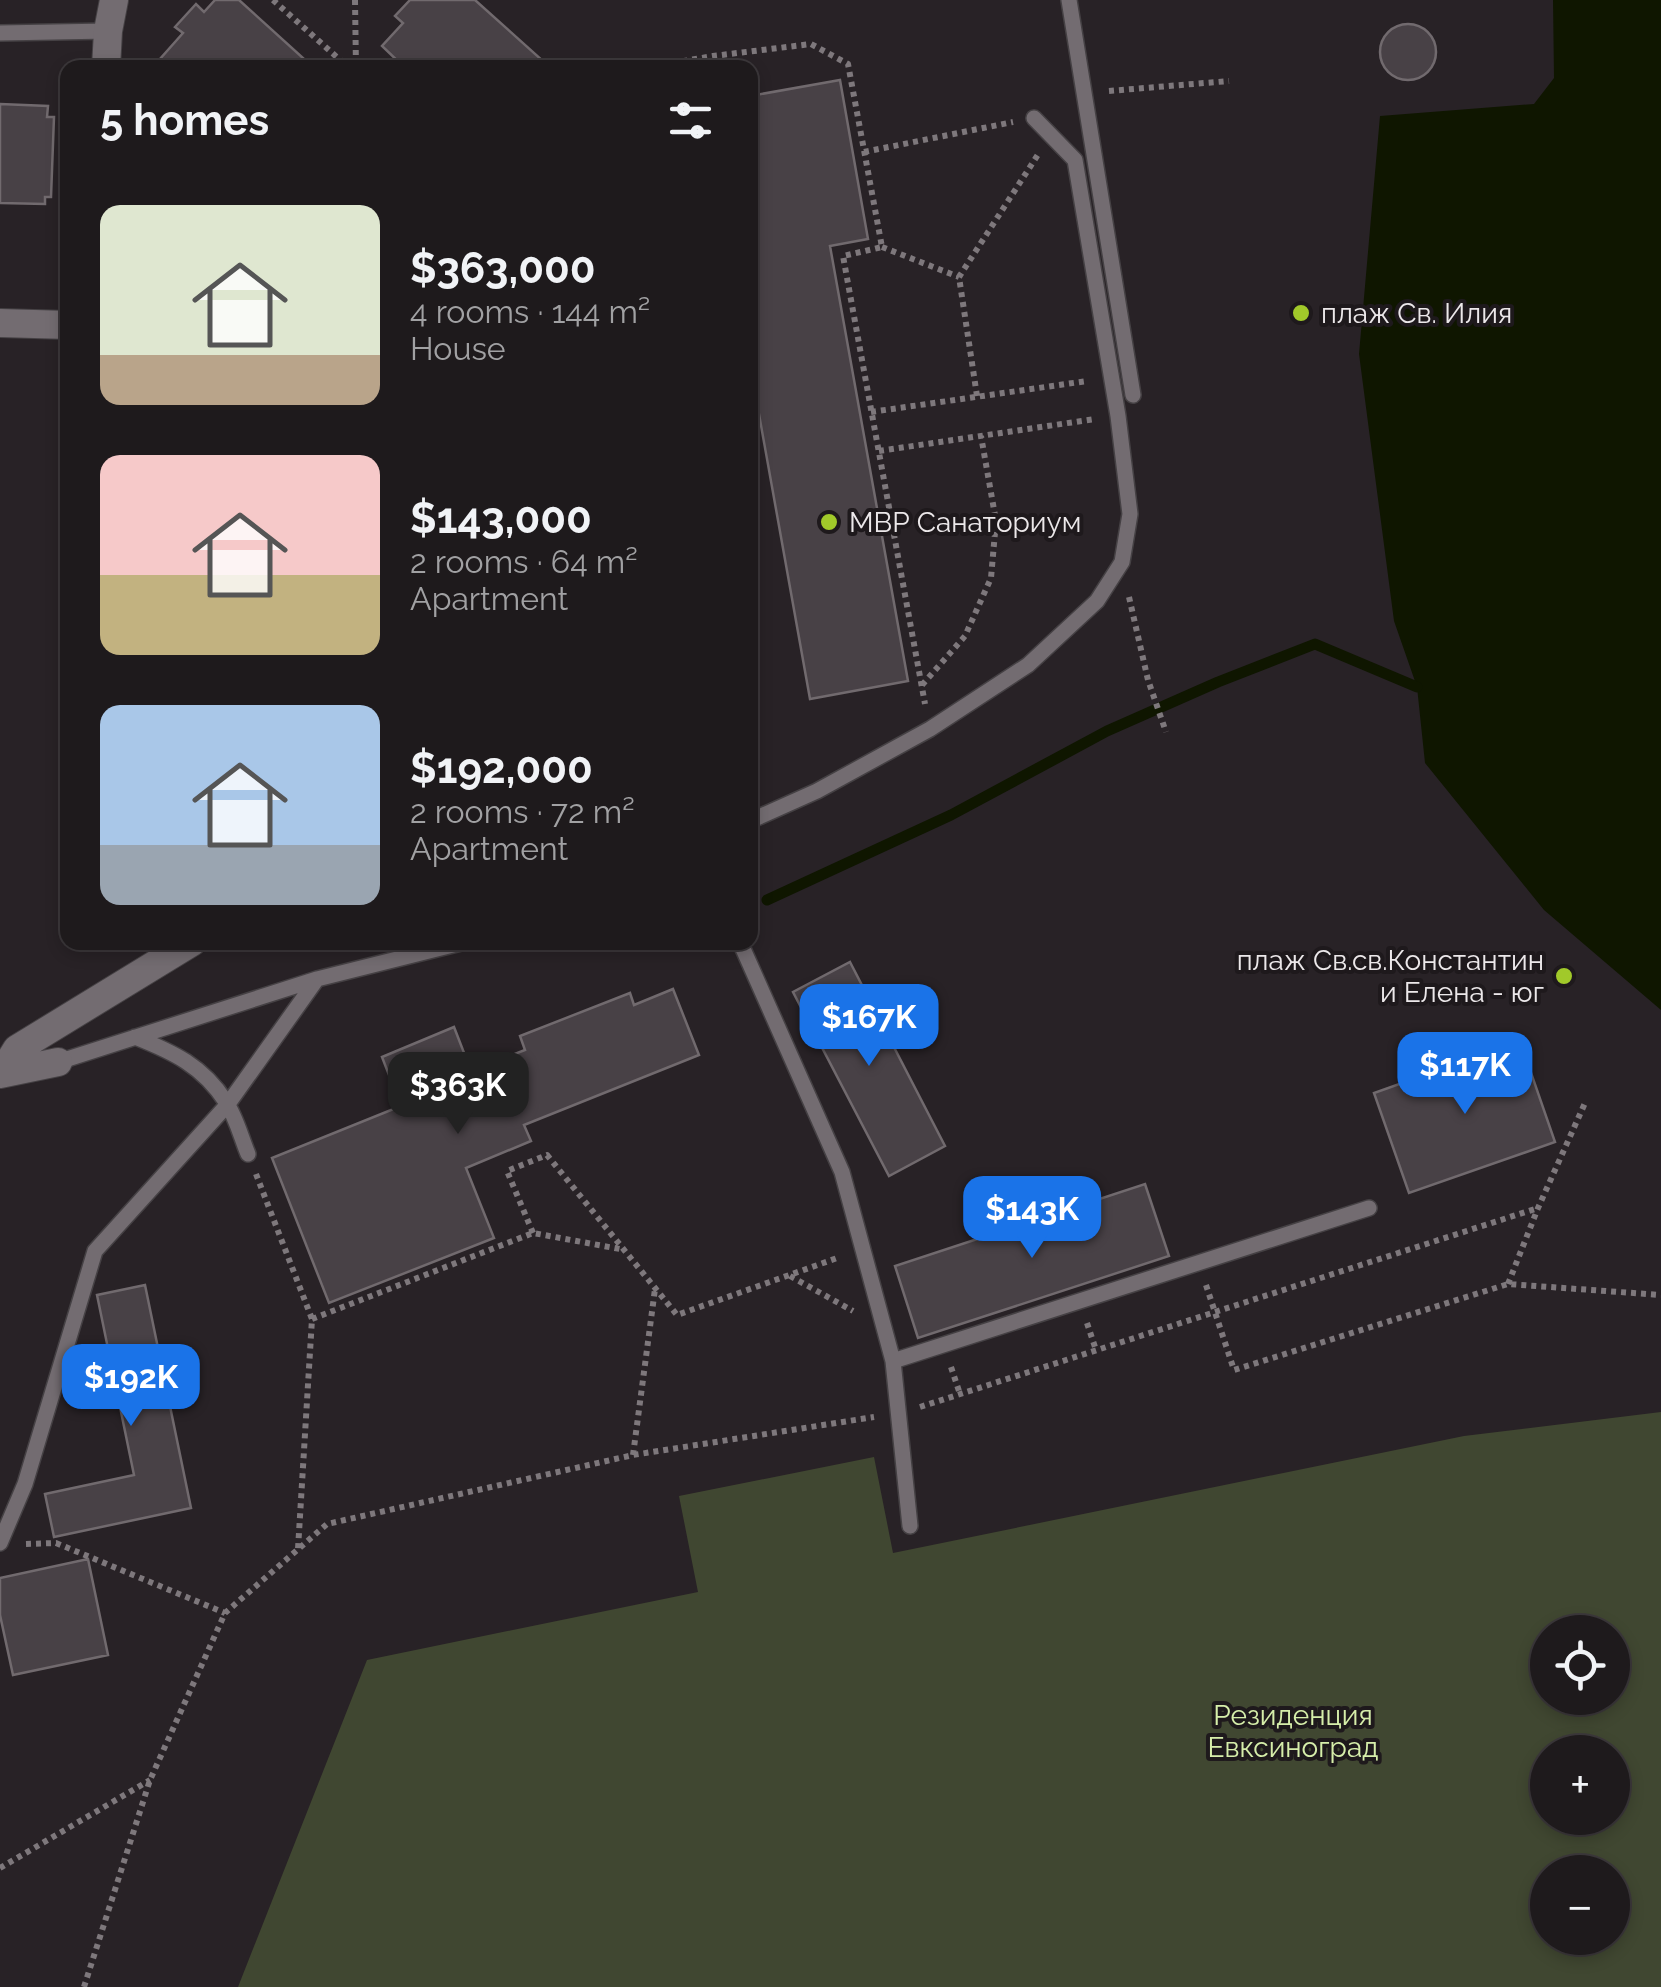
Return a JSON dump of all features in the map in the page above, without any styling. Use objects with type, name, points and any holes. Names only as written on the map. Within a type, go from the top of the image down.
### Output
[{"type":"street","points":[[106,60],[114,0]]},
{"type":"street","points":[[0,323],[60,326]]},
{"type":"street","points":[[1,1074],[17,1049],[179,950]]},
{"type":"street","points":[[1,1074],[58,1062]]},
{"type":"lane","points":[[1070,0],[1133,395]]},
{"type":"lane","points":[[0,33],[108,31]]},
{"type":"lane","points":[[758,817],[817,791],[930,729],[1028,664],[1097,601],[1122,562],[1130,514],[1076,160],[1034,118]]},
{"type":"lane","points":[[58,1062],[318,979],[433,950]]},
{"type":"lane","points":[[744,950],[842,1172],[894,1362],[910,1526]]},
{"type":"lane","points":[[0,1543],[25,1484],[95,1251],[228,1104],[318,979]]},
{"type":"lane","points":[[134,1037],[175,1053],[206,1076],[228,1104],[248,1154]]},
{"type":"lane","points":[[894,1362],[1369,1208]]},
{"type":"path","points":[[273,0],[343,60]]},
{"type":"path","points":[[352,60],[355,0]]},
{"type":"path","points":[[690,60],[811,44],[848,64],[882,247]]},
{"type":"path","points":[[1083,92],[1230,81]]},
{"type":"path","points":[[864,152],[1034,118]]},
{"type":"path","points":[[978,396],[959,276],[1050,135]]},
{"type":"path","points":[[930,729],[842,256],[882,247],[959,276]]},
{"type":"path","points":[[871,412],[1112,377]]},
{"type":"path","points":[[878,450],[1118,416]]},
{"type":"path","points":[[922,686],[965,636],[991,578],[996,521],[980,436]]},
{"type":"path","points":[[1122,562],[1148,680],[1166,732]]},
{"type":"path","points":[[1508,1284],[1585,1103]]},
{"type":"path","points":[[248,1154],[312,1320],[298,1549]]},
{"type":"path","points":[[533,1233],[507,1171],[546,1156],[677,1316],[863,1248]]},
{"type":"path","points":[[84,1987],[150,1780],[224,1613],[327,1524],[633,1455],[898,1414],[1538,1208]]},
{"type":"path","points":[[312,1320],[533,1233],[622,1249]]},
{"type":"path","points":[[788,1275],[884,1328]]},
{"type":"path","points":[[1215,1312],[1234,1370],[1508,1284],[1661,1294]]},
{"type":"path","points":[[633,1455],[655,1289]]},
{"type":"path","points":[[19,1544],[56,1543],[224,1613]]},
{"type":"path","points":[[0,1868],[150,1780]]},
{"type":"green space","name":"Резиденция Евксиноград","points":[[1661,1412],[1661,1987],[238,1987],[367,1660],[698,1592],[679,1496],[874,1457],[893,1553],[1464,1436]]},
{"type":"shaded area","points":[[1553,0],[1661,0],[1661,1010],[1544,910],[1425,763],[1417,687],[1394,621],[1359,354],[1380,116],[1534,104],[1554,78]]},
{"type":"building","points":[[215,0],[239,0],[305,60],[161,60],[183,33],[175,27],[196,4],[204,12]]},
{"type":"building","points":[[410,0],[475,0],[542,60],[397,60],[382,46],[403,23],[395,16]]},
{"type":"building","points":[[1408,24],[1428,32],[1436,52],[1428,72],[1408,80],[1388,72],[1380,52],[1388,32]]},
{"type":"building","name":"МВР Санаториум","points":[[840,80],[868,239],[830,246],[908,681],[810,699],[758,409],[758,95]]},
{"type":"building","points":[[0,104],[48,106],[47,117],[54,117],[51,197],[45,197],[45,204],[0,203]]},
{"type":"building","points":[[850,962],[945,1146],[889,1176],[793,992]]},
{"type":"building","points":[[673,989],[699,1055],[524,1125],[531,1141],[466,1168],[494,1238],[329,1303],[272,1158],[401,1106],[382,1057],[454,1027],[471,1071],[525,1050],[520,1036],[630,993],[634,1005]]},
{"type":"building","points":[[1520,1041],[1555,1142],[1409,1193],[1374,1093]]},
{"type":"building","points":[[1145,1184],[1169,1256],[918,1338],[895,1266]]},
{"type":"building","points":[[145,1285],[191,1508],[54,1537],[45,1494],[134,1475],[97,1295]]},
{"type":"building","points":[[88,1559],[108,1655],[13,1675],[0,1615],[0,1578]]},
{"type":"waterway","points":[[767,900],[951,815],[1107,731],[1315,644],[1417,687]]},
{"type":"place","name":"плаж Св. Илия","points":[[1301,313]]},
{"type":"place","name":"МВР Санаториум","points":[[829,522]]},
{"type":"place","name":"плаж Св.св.Константин и Елена - юг","points":[[1564,976]]}]
